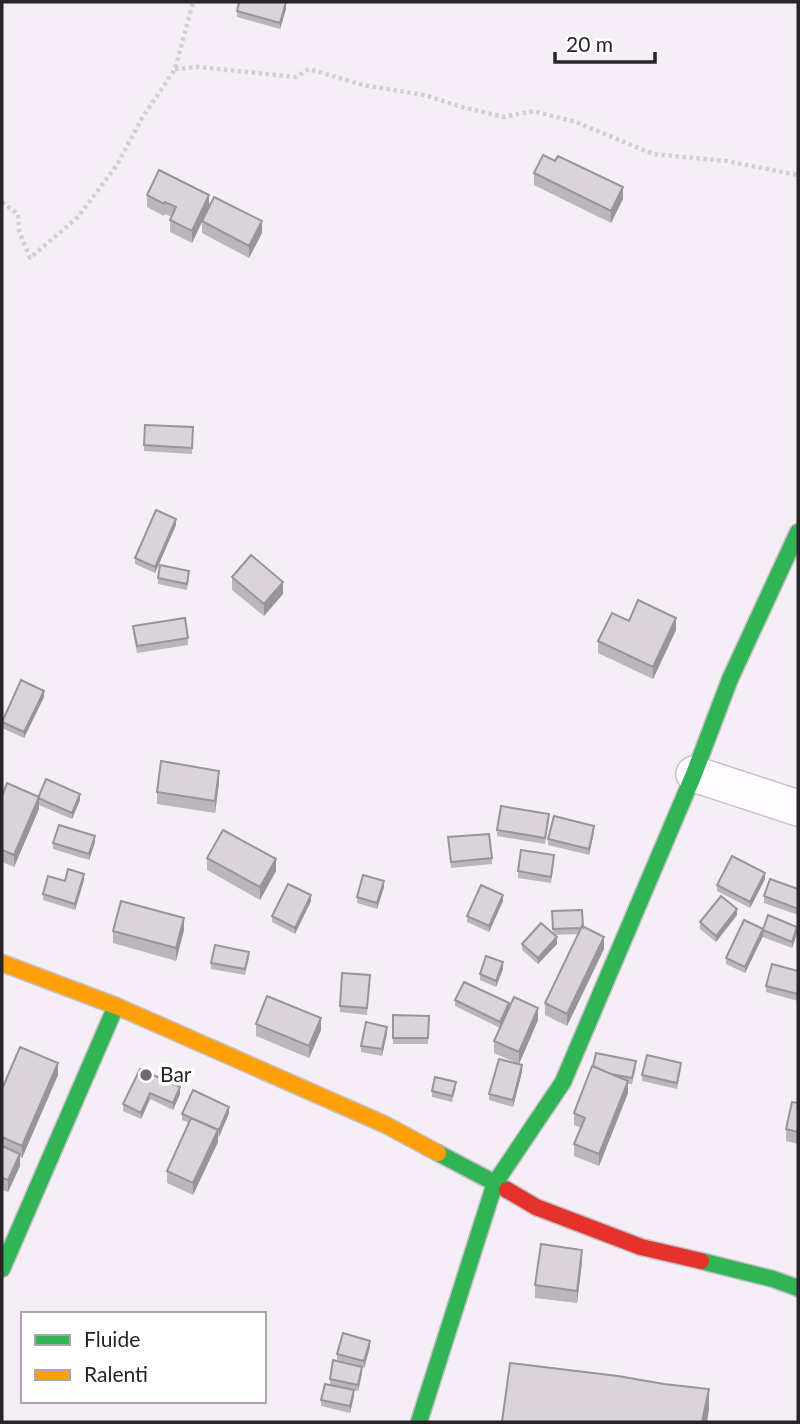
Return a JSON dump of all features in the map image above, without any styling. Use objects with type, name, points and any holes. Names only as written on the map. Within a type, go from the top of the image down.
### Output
[{"type":"street","points":[[419,1422],[495,1183],[563,1082],[694,774],[730,679],[798,532]]},
{"type":"street","points":[[694,774],[798,808]]},
{"type":"street","points":[[2,963],[116,1006],[386,1125],[536,1207],[641,1247],[773,1279],[798,1288]]},
{"type":"street","points":[[2,1269],[116,1006]]},
{"type":"path","points":[[2,202],[18,214],[19,231],[30,258],[78,217],[117,165],[142,118],[175,69],[192,2]]},
{"type":"path","points":[[175,69],[199,67],[296,77],[309,69],[363,85],[424,95],[503,117],[533,111],[576,122],[653,154],[726,162],[798,175]]},
{"type":"building","points":[[239,2],[286,2],[280,23],[237,11]]},
{"type":"building","points":[[543,155],[555,161],[558,156],[623,187],[611,211],[534,173]]},
{"type":"building","points":[[159,170],[209,195],[192,231],[170,220],[176,207],[147,195]]},
{"type":"building","points":[[214,197],[262,221],[249,246],[202,221]]},
{"type":"building","points":[[145,425],[193,427],[192,448],[144,445]]},
{"type":"building","points":[[156,510],[176,519],[155,567],[135,558]]},
{"type":"building","points":[[251,555],[283,582],[264,604],[232,577]]},
{"type":"building","points":[[160,565],[189,571],[187,584],[158,578]]},
{"type":"building","points":[[638,600],[676,618],[653,667],[598,641],[612,613],[629,621]]},
{"type":"building","points":[[185,618],[188,638],[137,646],[133,626]]},
{"type":"building","points":[[21,680],[44,691],[24,732],[2,722]]},
{"type":"building","points":[[161,761],[219,771],[215,801],[157,792]]},
{"type":"building","points":[[46,779],[80,794],[72,813],[38,798]]},
{"type":"building","points":[[7,783],[39,797],[14,855],[2,850],[2,796]]},
{"type":"building","points":[[501,806],[549,814],[545,838],[497,830]]},
{"type":"building","points":[[554,816],[594,826],[589,849],[548,839]]},
{"type":"building","points":[[59,825],[95,836],[89,854],[53,843]]},
{"type":"building","points":[[223,830],[276,859],[260,887],[207,858]]},
{"type":"building","points":[[489,834],[492,858],[451,862],[448,837]]},
{"type":"building","points":[[521,850],[554,855],[551,877],[518,871]]},
{"type":"building","points":[[732,856],[765,873],[750,902],[717,885]]},
{"type":"building","points":[[68,869],[84,874],[75,904],[43,894],[48,876],[65,881]]},
{"type":"building","points":[[363,875],[384,881],[377,903],[357,897]]},
{"type":"building","points":[[770,879],[798,889],[798,909],[764,896]]},
{"type":"building","points":[[288,884],[311,895],[295,928],[272,916]]},
{"type":"building","points":[[481,885],[503,895],[489,926],[467,916]]},
{"type":"building","points":[[721,896],[737,909],[716,936],[700,922]]},
{"type":"building","points":[[121,901],[184,918],[176,948],[113,931]]},
{"type":"building","points":[[582,910],[583,927],[553,929],[552,911]]},
{"type":"building","points":[[768,915],[797,927],[792,942],[763,930]]},
{"type":"building","points":[[744,920],[763,929],[745,967],[726,958]]},
{"type":"building","points":[[541,923],[557,937],[538,958],[522,944]]},
{"type":"building","points":[[582,926],[604,937],[567,1014],[545,1003]]},
{"type":"building","points":[[215,945],[249,952],[245,969],[211,963]]},
{"type":"building","points":[[486,956],[503,962],[496,981],[480,974]]},
{"type":"building","points":[[772,964],[798,971],[798,994],[766,986]]},
{"type":"building","points":[[342,973],[370,975],[367,1008],[340,1006]]},
{"type":"building","points":[[464,982],[509,1003],[500,1022],[455,1000]]},
{"type":"building","points":[[267,996],[321,1018],[309,1046],[256,1024]]},
{"type":"building","points":[[514,997],[538,1008],[519,1052],[494,1041]]},
{"type":"building","points":[[393,1015],[429,1016],[428,1038],[393,1038]]},
{"type":"building","points":[[366,1022],[387,1027],[382,1049],[361,1046]]},
{"type":"building","points":[[20,1047],[58,1063],[22,1146],[2,1137],[2,1089]]},
{"type":"building","points":[[596,1053],[636,1061],[632,1078],[611,1074],[593,1066]]},
{"type":"building","points":[[647,1055],[681,1063],[677,1083],[642,1075]]},
{"type":"building","points":[[499,1059],[522,1065],[513,1100],[489,1094]]},
{"type":"building","points":[[592,1066],[628,1081],[599,1154],[574,1144],[585,1118],[574,1113]]},
{"type":"building","points":[[140,1069],[180,1087],[173,1103],[150,1093],[141,1113],[123,1104]]},
{"type":"building","points":[[435,1077],[456,1082],[452,1096],[432,1091]]},
{"type":"building","points":[[193,1090],[229,1107],[219,1130],[182,1114]]},
{"type":"building","points":[[792,1102],[798,1103],[798,1132],[786,1129]]},
{"type":"building","points":[[191,1118],[218,1130],[193,1183],[167,1171]]},
{"type":"building","points":[[2,1146],[20,1154],[8,1180],[2,1178]]},
{"type":"building","points":[[541,1244],[582,1250],[577,1291],[535,1285]]},
{"type":"building","points":[[343,1333],[370,1341],[364,1361],[337,1354]]},
{"type":"building","points":[[333,1360],[362,1367],[358,1385],[330,1379]]},
{"type":"building","points":[[510,1363],[709,1389],[702,1422],[502,1422]]},
{"type":"building","points":[[325,1384],[354,1390],[350,1406],[321,1400]]},
{"type":"traffic: fast","points":[[507,1190],[495,1183],[563,1082],[694,774],[730,679],[798,532]]},
{"type":"traffic: fast","points":[[2,1269],[116,1006]]},
{"type":"traffic: fast","points":[[419,1422],[495,1183],[438,1153]]},
{"type":"traffic: fast","points":[[701,1261],[798,1288]]},
{"type":"traffic: slow","points":[[2,963],[116,1006],[386,1125],[438,1153]]},
{"type":"traffic: jam","points":[[507,1190],[536,1207],[641,1247],[701,1261]]},
{"type":"place","name":"Bar","points":[[146,1075]]}]
